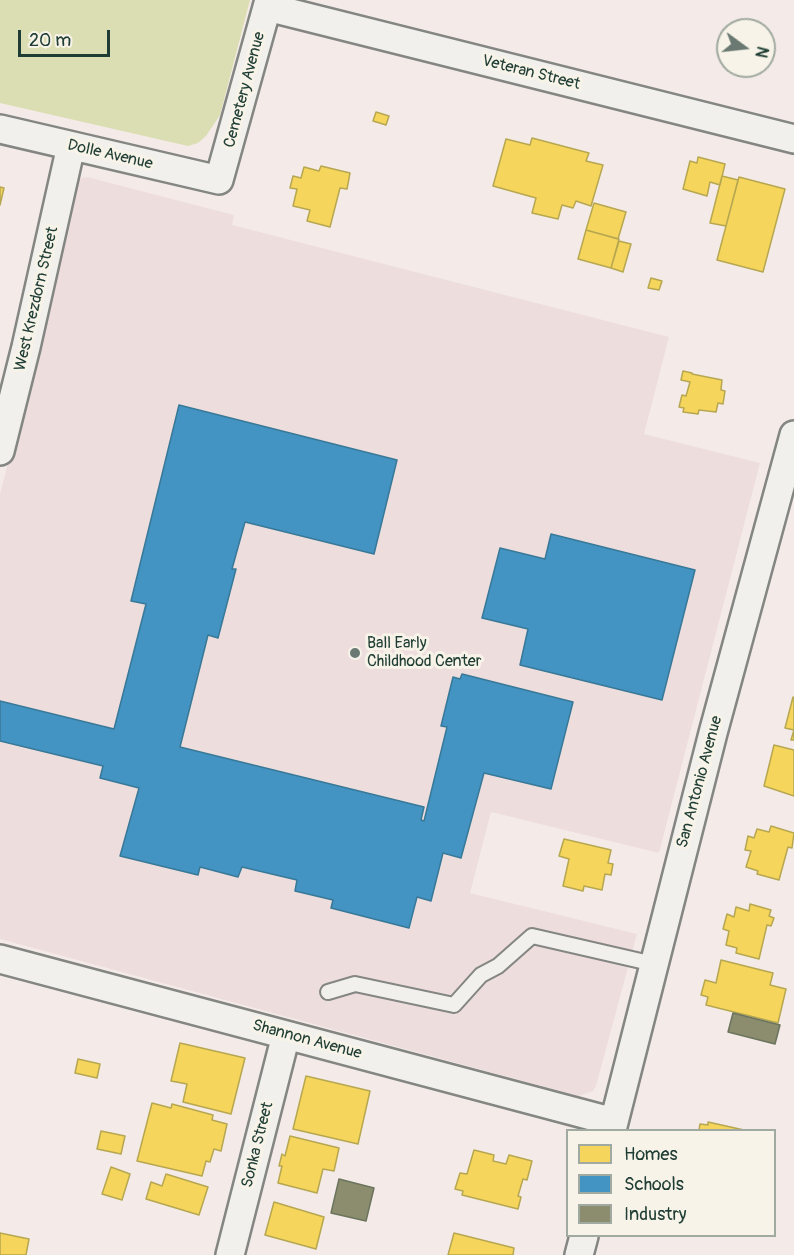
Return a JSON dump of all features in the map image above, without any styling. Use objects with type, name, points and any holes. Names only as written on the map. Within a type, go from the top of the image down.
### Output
[{"type":"street","name":"Veteran Street","points":[[268,3],[794,139]]},
{"type":"street","name":"Cemetery Avenue","points":[[219,180],[268,3]]},
{"type":"street","name":"Dolle Avenue","points":[[0,129],[219,180]]},
{"type":"street","name":"West Krezdorn Street","points":[[0,451],[71,146]]},
{"type":"street","name":"San Antonio Avenue","points":[[613,1126],[713,733],[794,435]]},
{"type":"street","name":"Shannon Avenue","points":[[0,959],[286,1035],[613,1126]]},
{"type":"street","name":"Sonka Street","points":[[230,1255],[286,1035]]},
{"type":"street","points":[[579,1255],[584,1237]]},
{"type":"lane","points":[[328,992],[355,984],[454,1005],[481,975],[498,966],[532,936],[654,964]]},
{"type":"shaded area","name":"Ball Early Childhood Center","points":[[87,177],[234,215],[232,225],[669,337],[644,434],[760,463],[659,853],[491,812],[470,893],[637,934],[593,1091],[579,1096],[0,939],[0,494],[37,350],[74,186],[81,178]]},
{"type":"green space","points":[[0,0],[250,0],[220,115],[206,136],[198,143],[188,146],[0,103]]},
{"type":"building: Homes","points":[[376,112],[389,116],[386,125],[373,121]]},
{"type":"building: Homes","points":[[532,138],[589,153],[586,161],[603,165],[591,206],[576,201],[573,208],[562,205],[558,219],[532,213],[536,198],[493,186],[506,139],[530,145]]},
{"type":"building: Homes","points":[[698,157],[725,164],[720,185],[710,182],[707,196],[683,189],[690,161],[697,163]]},
{"type":"building: Homes","points":[[321,166],[350,173],[347,189],[340,188],[330,227],[307,221],[310,210],[293,206],[297,189],[290,188],[293,176],[301,178],[304,167],[319,171]]},
{"type":"building: Homes","points":[[722,176],[738,180],[726,226],[710,223]]},
{"type":"building: Homes","points":[[739,177],[785,189],[763,272],[717,260]]},
{"type":"building: Homes","points":[[0,187],[4,188],[0,205]]},
{"type":"building: Homes","points":[[594,203],[626,212],[618,239],[586,230]]},
{"type":"building: Homes","points":[[586,230],[619,239],[611,268],[578,259]]},
{"type":"building: Homes","points":[[619,241],[631,244],[623,272],[611,268]]},
{"type":"building: Homes","points":[[651,278],[662,281],[659,290],[648,288]]},
{"type":"building: Homes","points":[[683,371],[722,380],[721,390],[725,391],[723,404],[718,403],[716,412],[699,410],[698,414],[683,412],[684,408],[679,407],[682,395],[686,396],[690,382],[681,380]]},
{"type":"building: Homes","points":[[794,698],[794,730],[785,728]]},
{"type":"building: Homes","points":[[774,745],[794,750],[794,796],[764,786]]},
{"type":"building: Homes","points":[[771,826],[794,833],[792,848],[788,847],[779,880],[757,874],[758,871],[746,867],[751,851],[745,850],[748,836],[754,838],[757,829],[769,832]]},
{"type":"building: Homes","points":[[564,839],[611,850],[608,863],[613,864],[611,875],[605,874],[602,890],[584,886],[583,891],[563,886],[569,859],[559,856]]},
{"type":"building: Homes","points":[[750,904],[771,910],[769,916],[774,918],[771,926],[767,925],[759,959],[736,953],[737,948],[726,945],[729,931],[723,929],[727,914],[734,917],[736,907],[749,911]]},
{"type":"building: Homes","points":[[721,960],[773,973],[770,985],[786,989],[778,1023],[706,1005],[708,997],[701,995],[705,980],[716,983]]},
{"type":"building: Homes","points":[[180,1043],[245,1058],[231,1114],[183,1102],[187,1084],[171,1081]]},
{"type":"building: Homes","points":[[78,1059],[100,1064],[97,1078],[75,1073]]},
{"type":"building: Homes","points":[[306,1076],[370,1091],[358,1144],[293,1129]]},
{"type":"building: Homes","points":[[152,1103],[171,1108],[172,1104],[213,1115],[212,1120],[227,1124],[221,1151],[214,1149],[210,1162],[206,1161],[202,1176],[137,1161]]},
{"type":"building: Homes","points":[[708,1122],[740,1129],[699,1129],[700,1124],[708,1125]]},
{"type":"building: Homes","points":[[101,1131],[125,1136],[121,1154],[97,1149]]},
{"type":"building: Homes","points":[[290,1136],[339,1148],[334,1171],[323,1169],[317,1193],[278,1183],[282,1154],[285,1156]]},
{"type":"building: Homes","points":[[474,1150],[494,1155],[493,1161],[506,1164],[509,1155],[532,1161],[527,1180],[523,1179],[518,1196],[521,1197],[518,1209],[462,1195],[463,1191],[455,1189],[460,1173],[467,1174]]},
{"type":"building: Homes","points":[[111,1167],[130,1174],[122,1200],[102,1194]]},
{"type":"building: Homes","points":[[166,1174],[208,1187],[199,1215],[146,1199],[151,1182],[162,1186]]},
{"type":"building: Homes","points":[[274,1202],[324,1217],[316,1249],[265,1235]]},
{"type":"building: Homes","points":[[0,1233],[29,1239],[26,1255],[0,1255]]},
{"type":"building: Homes","points":[[454,1233],[514,1248],[513,1255],[448,1255]]},
{"type":"building: Schools","points":[[179,405],[397,460],[374,554],[245,522],[232,569],[236,569],[218,638],[208,635],[180,747],[424,807],[421,820],[424,821],[447,727],[441,726],[453,677],[460,679],[462,674],[573,702],[551,789],[484,773],[461,858],[443,853],[431,901],[417,897],[409,928],[331,908],[333,900],[295,891],[297,880],[242,867],[238,877],[200,867],[198,875],[120,856],[139,788],[100,778],[103,766],[0,741],[0,701],[114,729],[146,604],[131,601]]},
{"type":"building: Schools","points":[[551,534],[695,570],[662,700],[520,665],[528,629],[482,618],[500,548],[545,559]]},
{"type":"building: Industry","points":[[733,1013],[780,1025],[775,1044],[728,1032]]},
{"type":"building: Industry","points":[[339,1179],[374,1188],[366,1221],[331,1213]]},
{"type":"place","name":"Ball Early Childhood Center","points":[[355,653]]}]
